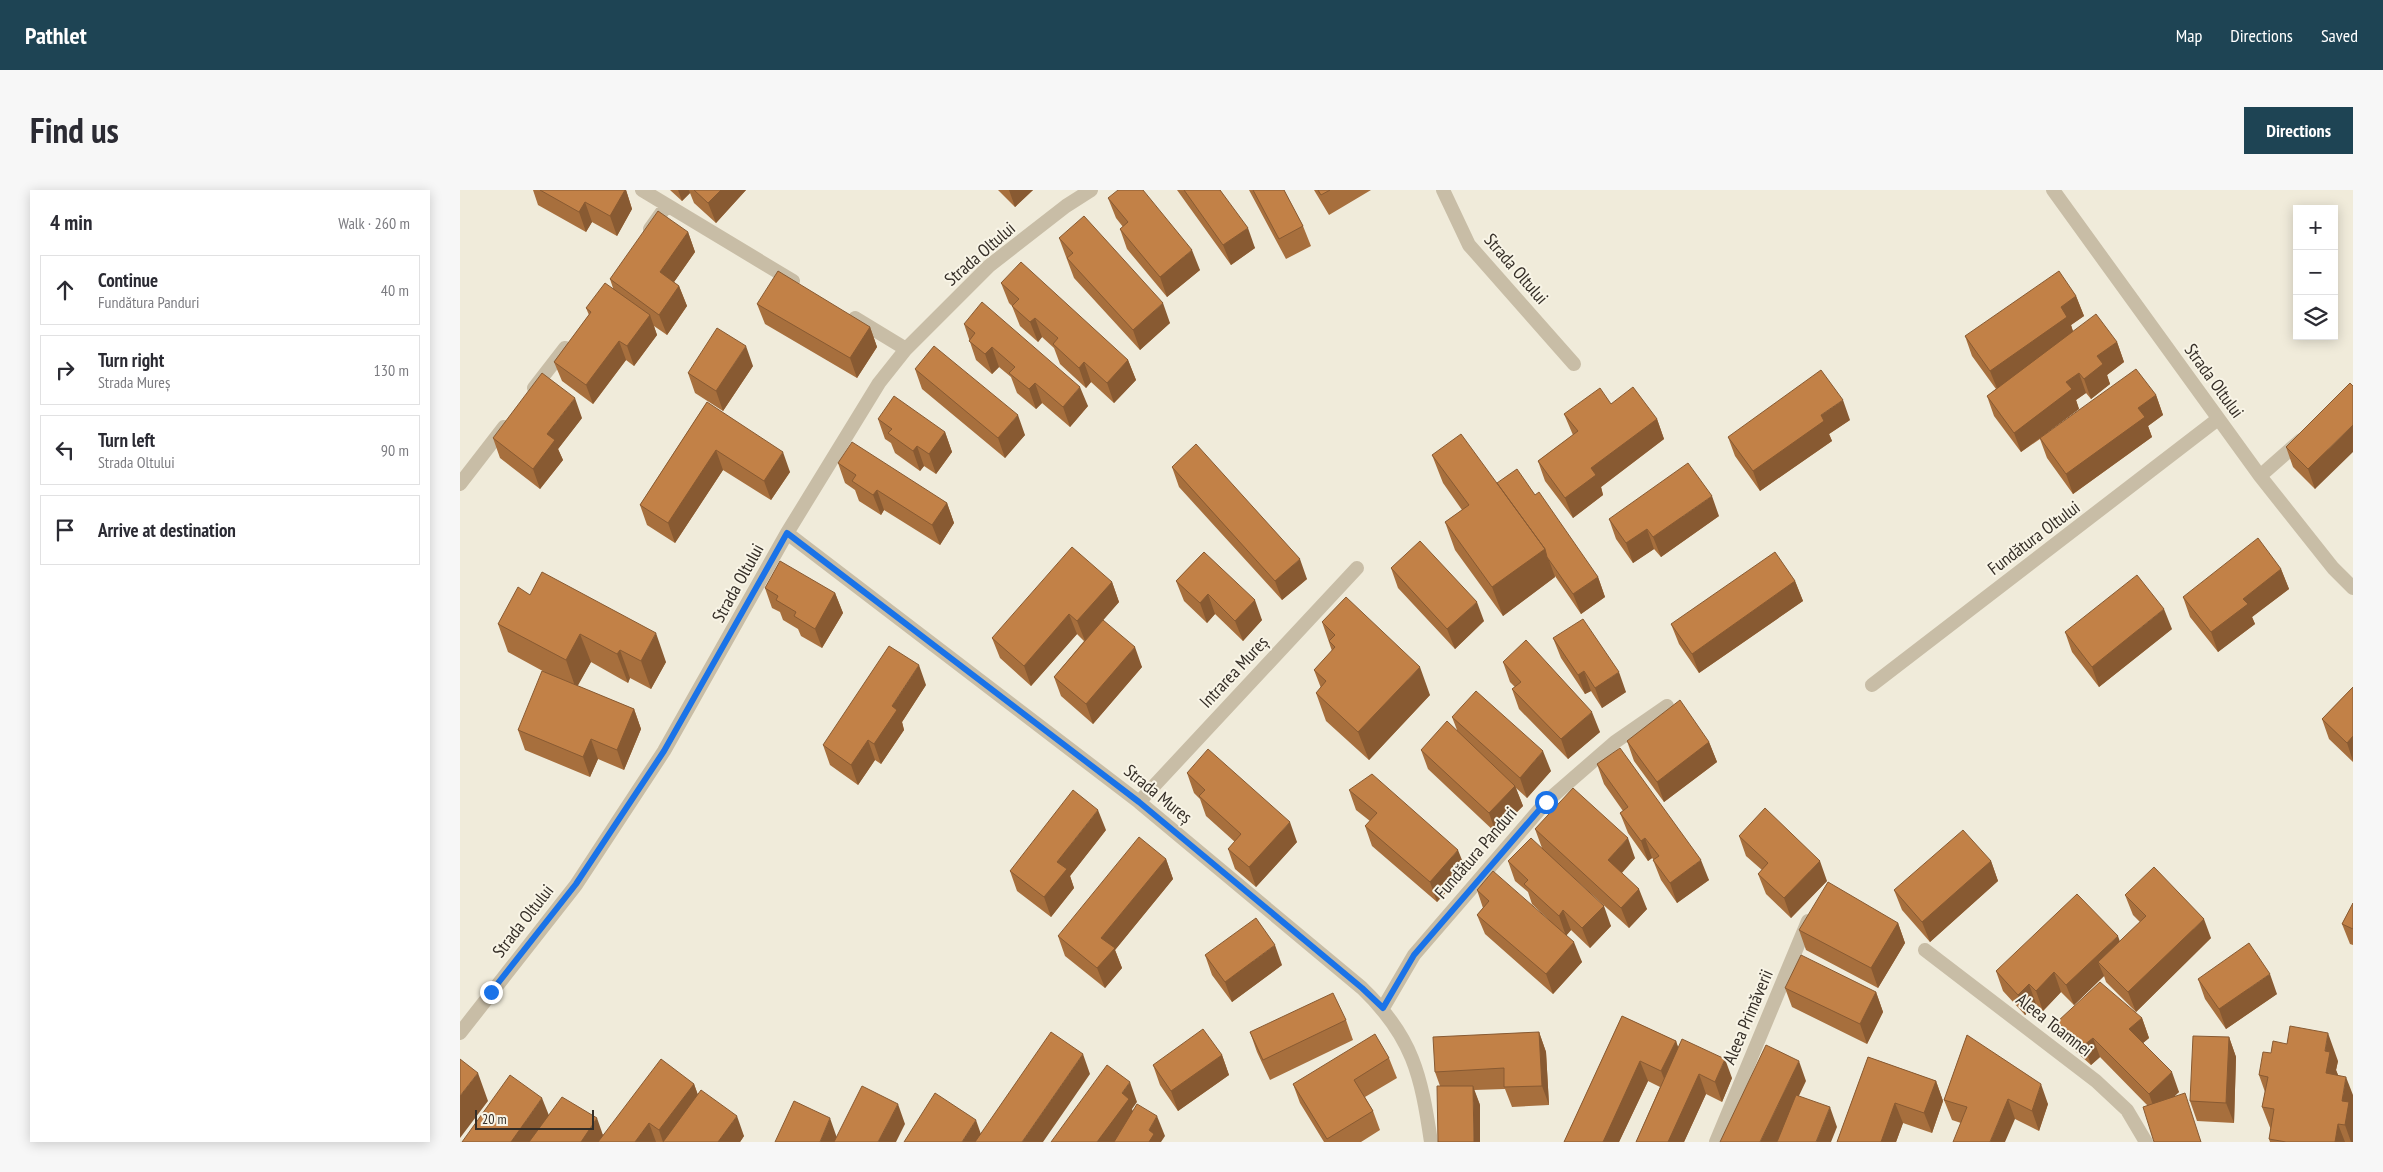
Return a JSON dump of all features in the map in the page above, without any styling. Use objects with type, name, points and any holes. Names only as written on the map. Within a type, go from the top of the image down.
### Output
[{"type":"street","points":[[642,190],[804,287]]},
{"type":"street","name":"Strada Oltului","points":[[460,1032],[576,884],[638,791],[703,685],[787,533],[879,384],[906,349],[989,266],[1066,206],[1091,190]]},
{"type":"street","name":"Strada Oltului","points":[[1443,190],[1469,245],[1574,364]]},
{"type":"street","name":"Strada Oltului","points":[[2053,190],[2260,476],[2333,568],[2353,588]]},
{"type":"street","points":[[645,236],[667,205]]},
{"type":"street","points":[[847,313],[906,349]]},
{"type":"street","points":[[525,400],[572,338]]},
{"type":"street","points":[[460,484],[513,415]]},
{"type":"street","name":"Fundătura Oltului","points":[[1872,685],[2218,419]]},
{"type":"street","points":[[2260,476],[2310,433]]},
{"type":"street","name":"Strada Mureș","points":[[787,533],[1139,802],[1362,988],[1383,1008],[1406,1041],[1423,1091],[1431,1142]]},
{"type":"street","name":"Intrarea Mureș","points":[[1139,802],[1357,568]]},
{"type":"street","name":"Fundătura Panduri","points":[[1383,1008],[1414,955],[1546,802],[1615,742],[1667,706]]},
{"type":"street","name":"Aleea Primăverii","points":[[1716,1142],[1814,906]]},
{"type":"street","name":"Aleea Toamnei","points":[[1925,950],[2096,1081],[2127,1110],[2146,1142]]},
{"type":"building","points":[[540,190],[625,190],[610,216],[585,202],[579,212]]},
{"type":"building","points":[[694,190],[721,190],[708,203]]},
{"type":"building","points":[[1118,190],[1143,190],[1192,250],[1160,277],[1120,229],[1128,222],[1108,198]]},
{"type":"building","points":[[1184,190],[1220,190],[1248,228],[1223,245]]},
{"type":"building","points":[[1253,190],[1284,190],[1303,226],[1279,239]]},
{"type":"building","points":[[1318,190],[1330,190],[1321,195]]},
{"type":"building","points":[[658,211],[688,232],[660,272],[679,286],[659,315],[610,279]]},
{"type":"building","points":[[1084,216],[1163,303],[1133,330],[1067,258],[1073,253],[1059,238]]},
{"type":"building","points":[[1021,262],[1128,360],[1107,383],[1084,362],[1079,368],[1053,344],[1058,338],[1035,318],[1030,322],[1012,306],[1019,299],[1001,283]]},
{"type":"building","points":[[778,271],[870,327],[850,358],[757,304]]},
{"type":"building","points":[[2059,271],[2076,296],[2061,307],[2067,317],[1990,371],[1965,336]]},
{"type":"building","points":[[605,283],[650,315],[627,346],[619,341],[586,385],[554,362],[591,312],[586,308]]},
{"type":"building","points":[[982,302],[1080,387],[1063,407],[1035,383],[1029,389],[1009,373],[1015,367],[992,347],[985,354],[969,341],[975,333],[964,324]]},
{"type":"building","points":[[2096,314],[2117,342],[2097,356],[2103,364],[2084,379],[2079,373],[2066,382],[2072,389],[2014,433],[1987,396]]},
{"type":"building","points":[[717,328],[746,346],[716,391],[688,373]]},
{"type":"building","points":[[934,346],[1018,415],[998,438],[915,369]]},
{"type":"building","points":[[2136,369],[2156,395],[2138,408],[2145,417],[2066,474],[2040,438]]},
{"type":"building","points":[[1821,370],[1843,400],[1821,415],[1824,421],[1753,471],[1728,437]]},
{"type":"building","points":[[542,373],[575,398],[547,434],[555,440],[533,469],[493,438]]},
{"type":"building","points":[[2350,383],[2353,386],[2353,425],[2308,469],[2286,447]]},
{"type":"building","points":[[1633,387],[1657,419],[1591,468],[1596,475],[1565,498],[1538,461],[1578,431],[1564,414],[1600,388],[1611,404]]},
{"type":"building","points":[[894,396],[945,432],[929,454],[917,446],[913,451],[888,433],[892,429],[878,419]]},
{"type":"building","points":[[707,402],[783,452],[764,481],[716,450],[668,523],[640,505]]},
{"type":"building","points":[[1461,434],[1545,549],[1492,587],[1445,522],[1469,505],[1432,455]]},
{"type":"building","points":[[852,442],[947,503],[932,525],[877,490],[873,495],[852,481],[856,475],[838,463]]},
{"type":"building","points":[[1196,444],[1300,559],[1275,581],[1172,467]]},
{"type":"building","points":[[1688,463],[1712,496],[1653,537],[1647,529],[1626,543],[1609,519]]},
{"type":"building","points":[[1517,469],[1535,495],[1539,492],[1598,577],[1573,594],[1547,557],[1545,549],[1497,483]]},
{"type":"building","points":[[2258,538],[2281,569],[2243,599],[2248,604],[2211,632],[2183,597]]},
{"type":"building","points":[[1420,541],[1477,602],[1447,629],[1391,568]]},
{"type":"building","points":[[1072,547],[1112,582],[1077,621],[1069,614],[1024,666],[992,638]]},
{"type":"building","points":[[1204,552],[1255,600],[1235,621],[1208,594],[1200,603],[1176,581]]},
{"type":"building","points":[[1775,552],[1795,581],[1692,654],[1671,624]]},
{"type":"building","points":[[780,561],[835,593],[815,629],[794,616],[796,612],[776,600],[778,596],[765,588]]},
{"type":"building","points":[[542,572],[656,633],[641,661],[620,650],[617,654],[580,634],[566,660],[498,624],[518,587],[530,595]]},
{"type":"building","points":[[2137,575],[2164,609],[2092,667],[2065,632]]},
{"type":"building","points":[[1346,597],[1420,667],[1358,732],[1316,693],[1326,681],[1314,670],[1335,647],[1329,641],[1335,635],[1322,622]]},
{"type":"building","points":[[1583,619],[1619,672],[1595,688],[1584,671],[1578,675],[1553,638]]},
{"type":"building","points":[[1103,620],[1135,647],[1086,704],[1054,677]]},
{"type":"building","points":[[1526,640],[1592,712],[1561,739],[1512,689],[1521,682],[1503,662]]},
{"type":"building","points":[[889,646],[919,665],[892,706],[897,710],[874,744],[868,740],[851,765],[823,745]]},
{"type":"building","points":[[542,671],[634,709],[617,750],[591,739],[583,757],[518,730]]},
{"type":"building","points":[[2353,687],[2353,736],[2347,743],[2322,719]]},
{"type":"building","points":[[1476,691],[1543,751],[1520,778],[1452,717]]},
{"type":"building","points":[[1680,700],[1709,742],[1657,782],[1627,741]]},
{"type":"building","points":[[1447,721],[1515,786],[1489,813],[1421,750]]},
{"type":"building","points":[[1620,748],[1701,860],[1670,883],[1653,860],[1659,856],[1645,838],[1641,841],[1620,813],[1628,807],[1597,764]]},
{"type":"building","points":[[1208,749],[1290,822],[1249,867],[1228,849],[1241,834],[1199,796],[1205,790],[1187,773]]},
{"type":"building","points":[[1372,774],[1458,850],[1430,882],[1365,826],[1377,813],[1349,790]]},
{"type":"building","points":[[1573,788],[1628,838],[1608,860],[1639,889],[1621,908],[1535,829]]},
{"type":"building","points":[[1073,790],[1098,810],[1057,862],[1067,869],[1044,897],[1010,871]]},
{"type":"building","points":[[1765,808],[1820,861],[1784,898],[1758,874],[1768,863],[1739,836]]},
{"type":"building","points":[[1963,830],[1991,861],[1922,922],[1894,890]]},
{"type":"building","points":[[1139,837],[1166,859],[1101,938],[1115,948],[1097,968],[1058,936]]},
{"type":"building","points":[[1531,838],[1604,906],[1582,928],[1563,910],[1559,916],[1524,884],[1528,880],[1508,861]]},
{"type":"building","points":[[2154,867],[2204,919],[2128,992],[2098,962],[2146,916],[2125,895]]},
{"type":"building","points":[[1493,871],[1574,942],[1546,974],[1477,915],[1489,901],[1477,890]]},
{"type":"building","points":[[1828,882],[1898,923],[1871,968],[1799,930]]},
{"type":"building","points":[[2077,894],[2118,936],[2066,985],[2054,972],[2036,991],[2029,984],[2018,995],[1996,971]]},
{"type":"building","points":[[2353,903],[2353,929],[2342,924]]},
{"type":"building","points":[[1256,918],[1275,945],[1225,982],[1205,955]]},
{"type":"building","points":[[2249,943],[2270,974],[2219,1009],[2198,979]]},
{"type":"building","points":[[1801,955],[1876,992],[1860,1024],[1785,988]]},
{"type":"building","points":[[2100,982],[2142,1018],[2129,1029],[2172,1072],[2149,1094],[2093,1038],[2084,1045],[2057,1022]]},
{"type":"building","points":[[1333,993],[1346,1020],[1263,1060],[1250,1032]]},
{"type":"building","points":[[1622,1016],[1676,1041],[1661,1071],[1640,1061],[1603,1142],[1564,1142]]},
{"type":"building","points":[[2290,1026],[2328,1033],[2325,1051],[2330,1052],[2326,1073],[2346,1077],[2342,1101],[2349,1102],[2345,1125],[2338,1124],[2335,1142],[2286,1142],[2269,1139],[2274,1109],[2262,1107],[2268,1077],[2259,1075],[2263,1052],[2271,1053],[2273,1041],[2287,1044]]},
{"type":"building","points":[[1203,1029],[1222,1055],[1171,1091],[1153,1065]]},
{"type":"building","points":[[1051,1032],[1083,1054],[1022,1142],[975,1142]]},
{"type":"building","points":[[1539,1032],[1542,1086],[1504,1087],[1504,1068],[1435,1072],[1433,1037]]},
{"type":"building","points":[[1375,1034],[1389,1058],[1354,1080],[1373,1111],[1327,1139],[1293,1084]]},
{"type":"building","points":[[1967,1035],[2041,1084],[2032,1111],[2008,1099],[1990,1142],[1953,1142],[1967,1107],[1944,1100]]},
{"type":"building","points":[[2193,1036],[2229,1037],[2226,1103],[2190,1101]]},
{"type":"building","points":[[1682,1039],[1725,1059],[1715,1082],[1699,1074],[1668,1142],[1636,1142]]},
{"type":"building","points":[[1766,1045],[1799,1061],[1760,1142],[1720,1142]]},
{"type":"building","points":[[1868,1057],[1936,1081],[1924,1113],[1895,1103],[1881,1142],[1837,1142]]},
{"type":"building","points":[[460,1059],[478,1073],[460,1096]]},
{"type":"building","points":[[661,1059],[694,1084],[659,1130],[649,1123],[635,1142],[598,1142]]},
{"type":"building","points":[[1107,1065],[1130,1082],[1122,1093],[1129,1099],[1097,1142],[1051,1142]]},
{"type":"building","points":[[510,1075],[542,1098],[511,1142],[462,1142]]},
{"type":"building","points":[[862,1086],[898,1104],[878,1142],[834,1142]]},
{"type":"building","points":[[1437,1086],[1473,1086],[1474,1142],[1438,1142]]},
{"type":"building","points":[[701,1090],[737,1116],[718,1142],[663,1142]]},
{"type":"building","points":[[935,1093],[976,1120],[962,1142],[904,1142]]},
{"type":"building","points":[[2185,1093],[2201,1142],[2154,1142],[2143,1107]]},
{"type":"building","points":[[1796,1095],[1830,1107],[1816,1142],[1777,1142]]},
{"type":"building","points":[[562,1097],[597,1118],[581,1142],[529,1142]]},
{"type":"building","points":[[794,1101],[830,1118],[820,1142],[775,1142]]},
{"type":"building","points":[[1137,1104],[1157,1116],[1149,1130],[1154,1134],[1149,1142],[1114,1142]]},
{"type":"route","points":[[491,992],[576,884],[664,751],[703,685],[787,533],[1139,802],[1362,988],[1383,1008],[1414,955],[1479,877],[1546,802]]}]
